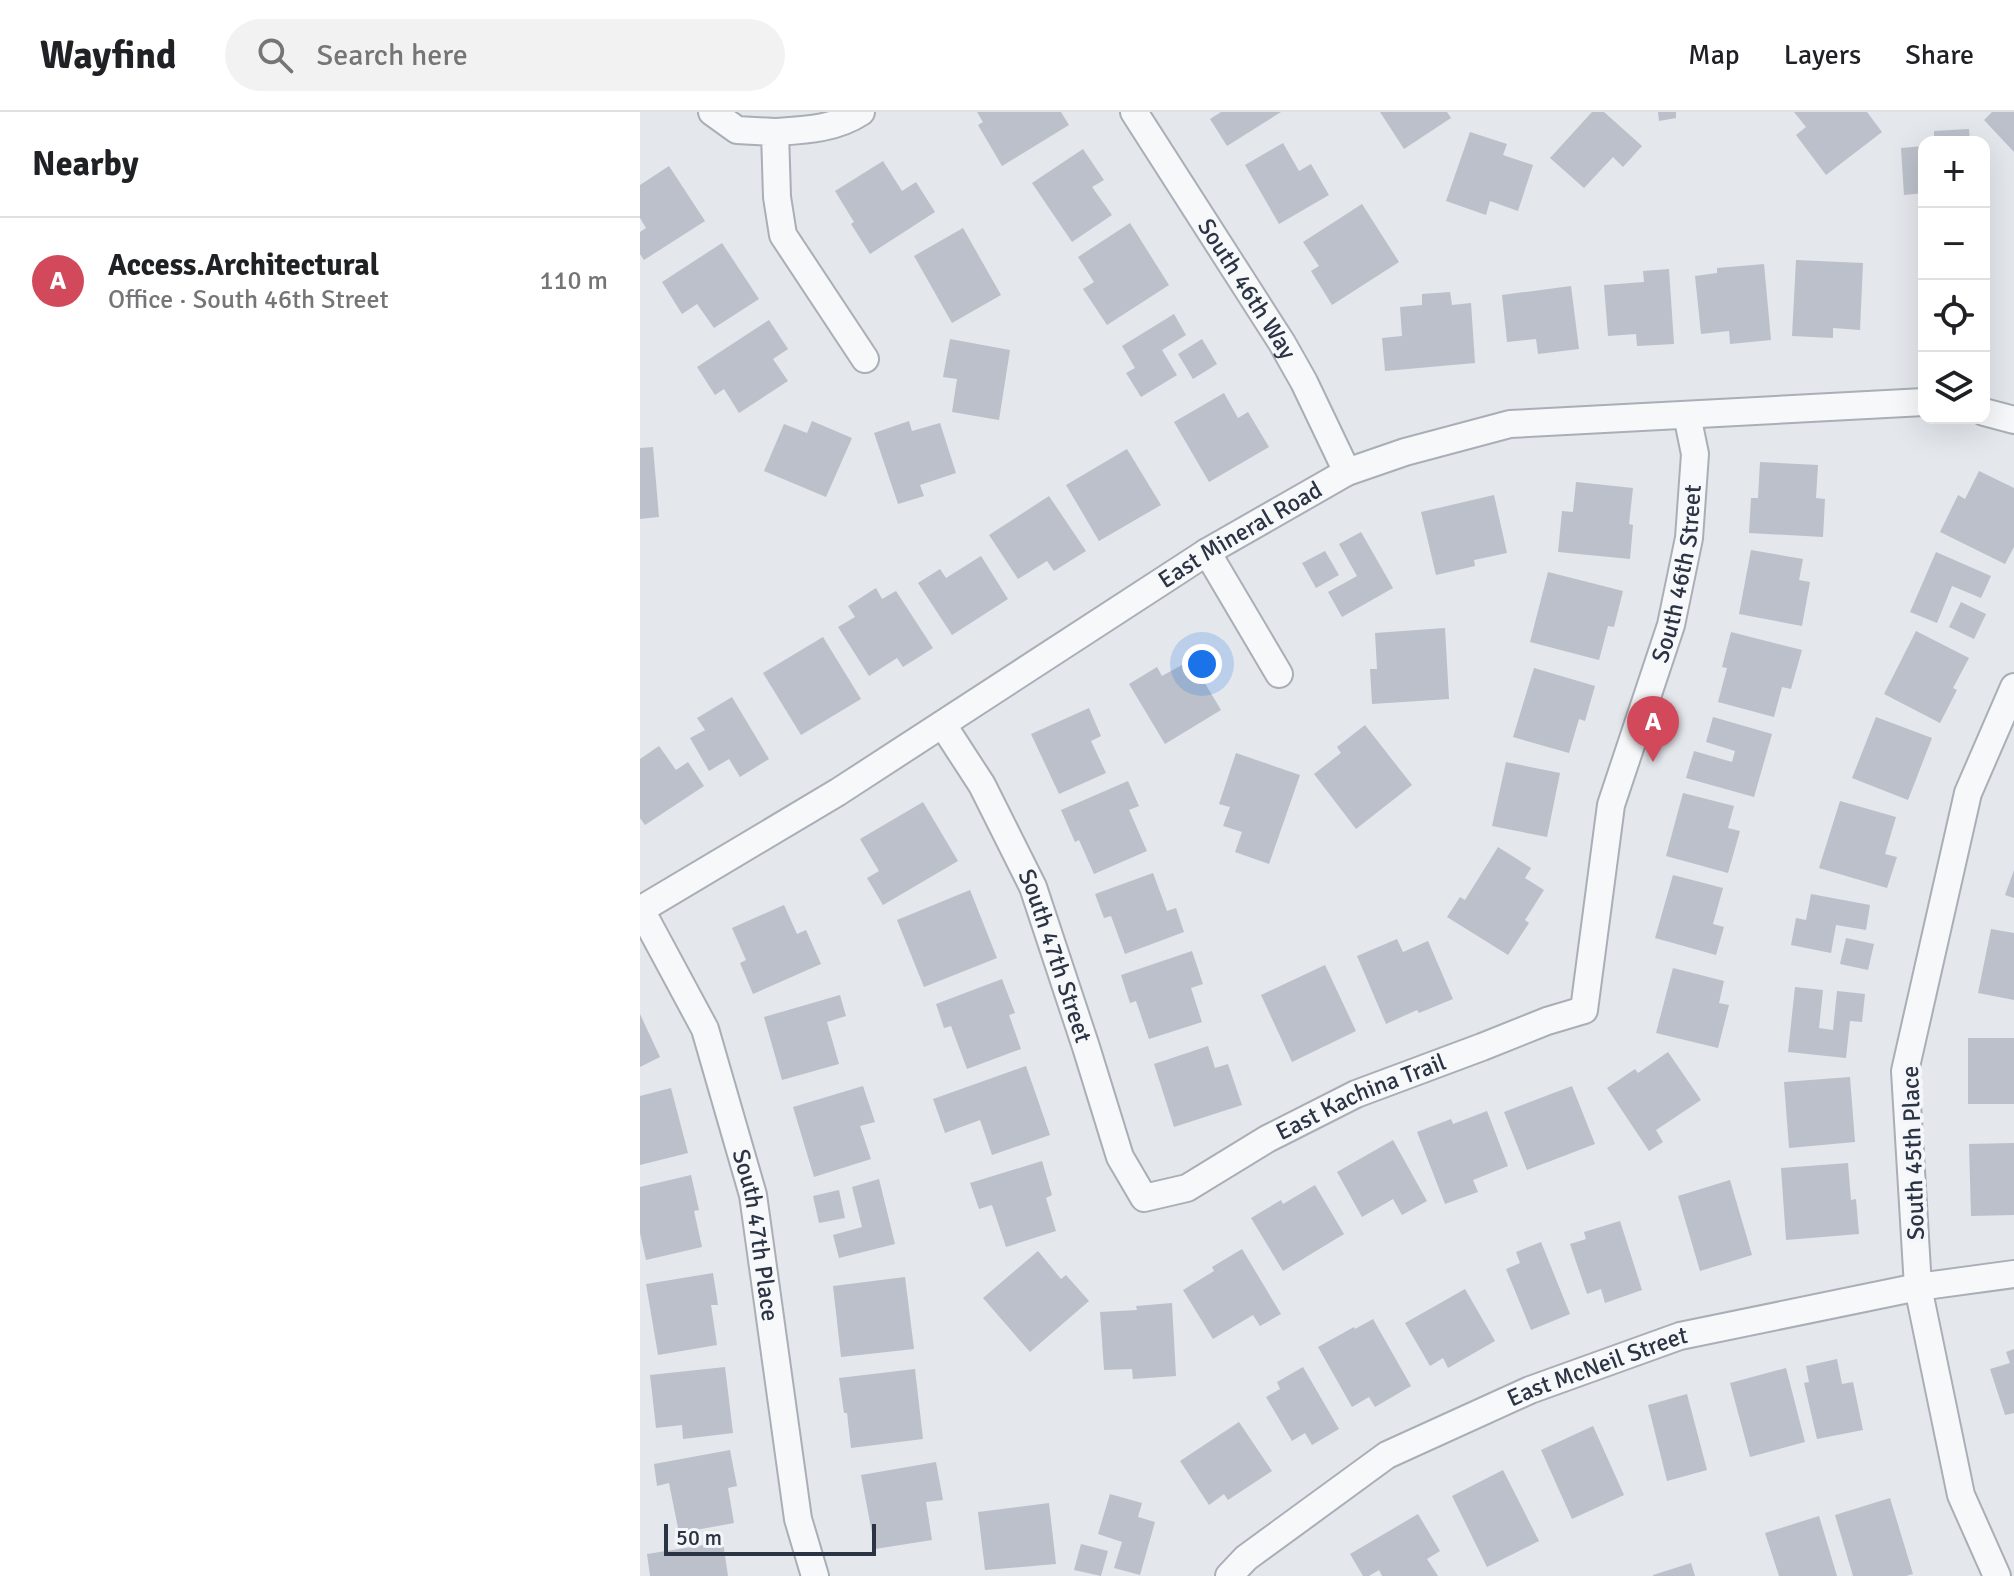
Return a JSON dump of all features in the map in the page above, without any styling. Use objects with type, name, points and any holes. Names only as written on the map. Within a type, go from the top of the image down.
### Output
[{"type":"street","points":[[712,112],[737,130],[775,132],[812,130],[851,119],[861,112]]},
{"type":"street","name":"South 46th Way","points":[[1134,112],[1282,343],[1347,472]]},
{"type":"street","points":[[775,132],[777,197],[783,235],[865,359]]},
{"type":"street","name":"East Mineral Road","points":[[640,910],[838,792],[1207,552],[1347,472],[1405,452],[1510,424],[1918,402]]},
{"type":"street","points":[[1990,414],[2014,420]]},
{"type":"street","name":"South 46th Street","points":[[1584,1010],[1611,805],[1671,625],[1689,538],[1695,454],[1687,415]]},
{"type":"street","points":[[1207,552],[1279,674]]},
{"type":"street","name":"South 45th Place","points":[[1997,1576],[1961,1495],[1918,1287],[1905,1071],[1968,793],[2014,687]]},
{"type":"street","name":"South 47th Street","points":[[943,725],[982,785],[1033,887],[1120,1157],[1144,1198]]},
{"type":"street","name":"South 47th Place","points":[[640,910],[705,1029],[753,1195],[798,1519],[815,1576]]},
{"type":"street","name":"East Kachina Trail","points":[[1144,1198],[1187,1188],[1267,1139],[1356,1094],[1547,1021],[1584,1010]]},
{"type":"street","name":"East McNeil Street","points":[[1229,1576],[1246,1558],[1387,1455],[1530,1390],[1680,1336],[1918,1287],[2014,1274]]},
{"type":"building","points":[[977,112],[1061,112],[1069,125],[1002,166],[978,125],[983,122]]},
{"type":"building","points":[[1221,112],[1281,112],[1227,146],[1210,119]]},
{"type":"building","points":[[1380,112],[1447,112],[1451,118],[1404,149]]},
{"type":"building","points":[[1592,112],[1604,112],[1642,146],[1623,167],[1613,157],[1584,188],[1550,158]]},
{"type":"building","points":[[1658,112],[1676,112],[1676,118],[1659,121]]},
{"type":"building","points":[[1794,112],[1867,112],[1882,132],[1826,175],[1796,135],[1806,127]]},
{"type":"building","points":[[1992,112],[2014,112],[2014,152],[1984,120]]},
{"type":"building","points":[[1969,129],[1970,136],[1934,136],[1934,131]]},
{"type":"building","points":[[1470,132],[1507,144],[1503,155],[1533,165],[1518,211],[1490,201],[1486,215],[1446,201]]},
{"type":"building","points":[[1283,143],[1299,171],[1311,164],[1329,195],[1279,224],[1245,165]]},
{"type":"building","points":[[1918,147],[1918,194],[1904,195],[1901,148]]},
{"type":"building","points":[[1083,149],[1104,180],[1092,187],[1112,215],[1072,242],[1032,183]]},
{"type":"building","points":[[883,161],[902,191],[916,182],[935,212],[870,254],[835,191]]},
{"type":"building","points":[[669,166],[705,221],[644,260],[640,254],[640,232],[646,228],[640,218],[640,185]]},
{"type":"building","points":[[1362,204],[1399,262],[1332,305],[1311,271],[1319,266],[1303,242]]},
{"type":"building","points":[[1130,223],[1169,285],[1107,325],[1083,289],[1094,282],[1078,257]]},
{"type":"building","points":[[963,228],[1001,295],[952,323],[914,256]]},
{"type":"building","points":[[722,243],[759,299],[714,328],[697,304],[682,314],[662,282]]},
{"type":"building","points":[[1796,260],[1863,263],[1860,330],[1833,328],[1833,338],[1792,336]]},
{"type":"building","points":[[1764,264],[1771,340],[1730,344],[1729,331],[1701,334],[1695,276],[1717,273],[1717,268]]},
{"type":"building","points":[[1669,269],[1674,344],[1637,346],[1636,334],[1608,336],[1604,285],[1644,282],[1643,271]]},
{"type":"building","points":[[1571,286],[1579,349],[1538,354],[1536,339],[1507,342],[1502,295]]},
{"type":"building","points":[[1450,292],[1452,305],[1471,303],[1475,363],[1385,371],[1382,338],[1402,336],[1400,307],[1422,305],[1422,294]]},
{"type":"building","points":[[1174,314],[1186,335],[1162,350],[1177,375],[1141,397],[1126,373],[1135,368],[1122,346]]},
{"type":"building","points":[[769,320],[788,349],[773,359],[788,381],[739,413],[724,389],[715,395],[697,367]]},
{"type":"building","points":[[950,339],[1010,350],[999,420],[952,412],[957,379],[943,377]]},
{"type":"building","points":[[1202,339],[1217,364],[1193,379],[1178,354]]},
{"type":"building","points":[[1224,393],[1238,418],[1248,412],[1269,447],[1209,482],[1174,422]]},
{"type":"building","points":[[812,421],[852,438],[826,497],[764,471],[784,424],[807,433]]},
{"type":"building","points":[[909,421],[912,431],[940,423],[956,473],[920,485],[924,496],[898,504],[874,433]]},
{"type":"building","points":[[653,447],[659,517],[640,519],[640,448]]},
{"type":"building","points":[[1127,449],[1161,505],[1099,541],[1066,485]]},
{"type":"building","points":[[1760,462],[1818,465],[1816,498],[1825,499],[1823,537],[1749,533],[1751,498],[1758,498]]},
{"type":"building","points":[[1979,471],[2014,488],[2014,547],[2005,564],[1940,532],[1958,495],[1965,499]]},
{"type":"building","points":[[1576,482],[1633,488],[1629,524],[1633,525],[1630,559],[1558,552],[1562,511],[1573,512]]},
{"type":"building","points":[[1494,495],[1507,553],[1474,560],[1475,566],[1436,575],[1421,512]]},
{"type":"building","points":[[1049,496],[1086,551],[1054,571],[1047,561],[1018,579],[989,535]]},
{"type":"building","points":[[1361,532],[1393,588],[1342,617],[1328,592],[1357,576],[1339,544]]},
{"type":"building","points":[[1751,550],[1803,559],[1799,580],[1810,582],[1802,626],[1739,614]]},
{"type":"building","points":[[1325,551],[1339,575],[1316,588],[1302,563]]},
{"type":"building","points":[[1936,552],[1991,576],[1981,598],[1952,586],[1937,623],[1910,612]]},
{"type":"building","points":[[981,556],[1008,599],[952,635],[918,583],[940,569],[946,578]]},
{"type":"building","points":[[1548,572],[1623,591],[1614,627],[1608,626],[1599,660],[1530,642]]},
{"type":"building","points":[[876,588],[882,599],[896,591],[933,648],[903,667],[897,658],[869,676],[838,627],[855,617],[848,606]]},
{"type":"building","points":[[1961,602],[1986,614],[1974,639],[1949,627]]},
{"type":"building","points":[[1445,628],[1449,699],[1372,704],[1370,669],[1377,669],[1375,633]]},
{"type":"building","points":[[1916,631],[1969,658],[1940,723],[1884,694]]},
{"type":"building","points":[[1731,632],[1802,650],[1791,689],[1782,687],[1774,717],[1718,702],[1727,668],[1722,667]]},
{"type":"building","points":[[823,637],[861,699],[801,735],[763,673]]},
{"type":"building","points":[[1191,660],[1221,710],[1165,744],[1129,684],[1157,667],[1162,676]]},
{"type":"building","points":[[1534,668],[1595,686],[1585,721],[1579,719],[1569,753],[1513,737]]},
{"type":"building","points":[[732,697],[769,759],[740,777],[729,759],[709,771],[690,738],[705,730],[697,718]]},
{"type":"building","points":[[1089,708],[1101,736],[1091,741],[1106,773],[1059,794],[1031,734]]},
{"type":"building","points":[[1713,717],[1772,734],[1754,797],[1686,778],[1694,751],[1732,762],[1735,751],[1706,742]]},
{"type":"building","points":[[1876,717],[1932,738],[1908,800],[1852,778]]},
{"type":"building","points":[[1365,725],[1412,785],[1356,829],[1314,774],[1341,753],[1337,747]]},
{"type":"building","points":[[659,746],[676,770],[688,762],[704,786],[645,825],[640,818],[640,759]]},
{"type":"building","points":[[1236,753],[1300,775],[1269,864],[1235,852],[1242,832],[1223,826],[1230,807],[1219,804]]},
{"type":"building","points":[[1506,762],[1560,773],[1547,837],[1492,826]]},
{"type":"building","points":[[1128,781],[1139,806],[1129,810],[1147,851],[1094,874],[1061,810]]},
{"type":"building","points":[[1683,793],[1734,806],[1728,828],[1740,831],[1728,873],[1666,856]]},
{"type":"building","points":[[1840,801],[1896,817],[1885,854],[1897,857],[1887,888],[1819,868]]},
{"type":"building","points":[[923,802],[958,861],[883,905],[867,878],[879,871],[860,839]]},
{"type":"building","points":[[1498,847],[1531,868],[1525,878],[1544,890],[1525,920],[1529,923],[1508,955],[1447,917],[1460,897],[1465,900]]},
{"type":"building","points":[[2014,870],[2014,898],[2005,895]]},
{"type":"building","points":[[1153,873],[1167,911],[1176,908],[1184,932],[1125,954],[1111,916],[1104,918],[1095,894]]},
{"type":"building","points":[[1673,875],[1723,888],[1713,924],[1724,927],[1716,955],[1655,938]]},
{"type":"building","points":[[970,890],[997,958],[924,987],[897,920]]},
{"type":"building","points":[[1811,894],[1870,905],[1866,930],[1836,925],[1831,953],[1791,945],[1796,918],[1806,920]]},
{"type":"building","points":[[784,905],[797,934],[806,930],[821,964],[753,994],[740,963],[746,960],[732,928]]},
{"type":"building","points":[[1991,929],[2014,933],[2014,1000],[1978,993]]},
{"type":"building","points":[[1846,938],[1874,944],[1868,970],[1840,964]]},
{"type":"building","points":[[1397,939],[1403,952],[1428,941],[1453,999],[1386,1024],[1357,956]]},
{"type":"building","points":[[1192,951],[1203,984],[1191,988],[1202,1022],[1149,1039],[1136,1001],[1130,1003],[1121,975]]},
{"type":"building","points":[[1325,965],[1356,1031],[1292,1062],[1261,995]]},
{"type":"building","points":[[1673,968],[1724,981],[1719,1003],[1729,1005],[1718,1048],[1656,1033]]},
{"type":"building","points":[[1002,979],[1015,1013],[1009,1015],[1021,1049],[967,1069],[951,1026],[944,1028],[936,1004]]},
{"type":"building","points":[[1795,987],[1823,990],[1819,1028],[1833,1030],[1837,991],[1865,994],[1862,1022],[1850,1021],[1846,1058],[1788,1052]]},
{"type":"building","points":[[840,995],[846,1016],[827,1022],[839,1064],[782,1080],[764,1017]]},
{"type":"building","points":[[640,1014],[660,1057],[640,1067]]},
{"type":"building","points":[[1968,1038],[2014,1038],[2014,1104],[1968,1104]]},
{"type":"building","points":[[1208,1046],[1215,1068],[1228,1064],[1242,1105],[1174,1127],[1154,1064]]},
{"type":"building","points":[[1668,1052],[1701,1100],[1656,1130],[1663,1142],[1649,1151],[1607,1088],[1635,1069],[1638,1073]]},
{"type":"building","points":[[1026,1066],[1050,1135],[992,1155],[980,1120],[945,1133],[933,1099]]},
{"type":"building","points":[[1850,1077],[1855,1142],[1789,1148],[1784,1082]]},
{"type":"building","points":[[863,1086],[875,1122],[860,1126],[871,1159],[814,1177],[793,1107]]},
{"type":"building","points":[[1572,1086],[1595,1144],[1527,1170],[1504,1112]]},
{"type":"building","points":[[671,1088],[688,1153],[640,1165],[640,1096]]},
{"type":"building","points":[[1487,1111],[1508,1166],[1473,1180],[1478,1192],[1445,1204],[1417,1132],[1451,1119],[1453,1124]]},
{"type":"building","points":[[1393,1140],[1427,1201],[1402,1215],[1393,1199],[1362,1217],[1337,1172]]},
{"type":"building","points":[[2014,1143],[2014,1215],[1971,1216],[1969,1144]]},
{"type":"building","points":[[1042,1161],[1052,1195],[1046,1198],[1056,1231],[1006,1247],[992,1205],[979,1209],[970,1183]]},
{"type":"building","points":[[1848,1163],[1851,1200],[1856,1199],[1859,1234],[1786,1240],[1781,1168]]},
{"type":"building","points":[[691,1175],[699,1210],[694,1211],[702,1247],[646,1260],[640,1233],[640,1187]]},
{"type":"building","points":[[879,1179],[895,1244],[839,1258],[833,1235],[862,1227],[852,1187]]},
{"type":"building","points":[[1730,1180],[1752,1255],[1700,1271],[1678,1196]]},
{"type":"building","points":[[1315,1185],[1344,1234],[1283,1271],[1251,1218]]},
{"type":"building","points":[[839,1190],[845,1218],[819,1223],[813,1196]]},
{"type":"building","points":[[1620,1221],[1642,1290],[1605,1303],[1601,1289],[1587,1294],[1570,1244],[1586,1239],[1584,1232]]},
{"type":"building","points":[[1541,1242],[1570,1314],[1531,1330],[1506,1269],[1520,1263],[1516,1252]]},
{"type":"building","points":[[1242,1249],[1281,1314],[1260,1326],[1253,1315],[1213,1339],[1183,1290]]},
{"type":"building","points":[[1038,1251],[1061,1279],[1066,1275],[1089,1301],[1030,1352],[983,1298]]},
{"type":"building","points":[[713,1273],[718,1305],[711,1305],[717,1345],[658,1355],[646,1284]]},
{"type":"building","points":[[905,1277],[914,1349],[841,1357],[833,1286]]},
{"type":"building","points":[[1465,1289],[1495,1341],[1448,1368],[1443,1358],[1430,1366],[1405,1323]]},
{"type":"building","points":[[1172,1303],[1176,1376],[1133,1379],[1132,1369],[1104,1370],[1100,1312],[1137,1310],[1136,1306]]},
{"type":"building","points":[[1373,1319],[1411,1386],[1375,1407],[1369,1397],[1352,1407],[1318,1347]]},
{"type":"building","points":[[2014,1349],[2014,1413],[2005,1415],[1990,1369],[2010,1363],[2006,1352]]},
{"type":"building","points":[[1837,1359],[1842,1384],[1853,1382],[1863,1430],[1817,1439],[1804,1383],[1809,1382],[1806,1366]]},
{"type":"building","points":[[725,1367],[733,1433],[683,1439],[682,1425],[656,1428],[650,1375]]},
{"type":"building","points":[[1303,1367],[1339,1429],[1312,1445],[1305,1433],[1292,1441],[1266,1397],[1280,1389],[1277,1382]]},
{"type":"building","points":[[1786,1368],[1805,1442],[1750,1457],[1730,1383]]},
{"type":"building","points":[[915,1369],[923,1439],[851,1448],[839,1378]]},
{"type":"building","points":[[1687,1394],[1707,1470],[1667,1481],[1648,1405]]},
{"type":"building","points":[[1239,1422],[1272,1471],[1228,1500],[1224,1494],[1209,1505],[1180,1461]]},
{"type":"building","points":[[1593,1426],[1624,1495],[1572,1519],[1541,1450]]},
{"type":"building","points":[[730,1450],[737,1486],[728,1488],[734,1523],[679,1533],[669,1483],[657,1486],[654,1464]]},
{"type":"building","points":[[936,1462],[943,1500],[926,1502],[932,1540],[875,1549],[861,1475]]},
{"type":"building","points":[[1503,1470],[1539,1541],[1487,1567],[1452,1496]]},
{"type":"building","points":[[1110,1494],[1142,1503],[1138,1517],[1155,1522],[1140,1575],[1114,1568],[1122,1542],[1098,1534]]},
{"type":"building","points":[[1890,1498],[1913,1574],[1853,1576],[1835,1515]]},
{"type":"building","points":[[1049,1503],[1056,1564],[985,1570],[978,1512]]},
{"type":"building","points":[[1418,1514],[1440,1551],[1427,1559],[1438,1576],[1382,1576],[1379,1570],[1363,1576],[1350,1554]]},
{"type":"building","points":[[1819,1516],[1837,1576],[1779,1576],[1765,1533]]},
{"type":"building","points":[[723,1542],[728,1576],[650,1576],[647,1554]]},
{"type":"building","points":[[1081,1544],[1108,1551],[1101,1576],[1074,1570]]},
{"type":"building","points":[[1691,1563],[1695,1576],[1653,1576],[1653,1575]]},
{"type":"place","name":"Access.Architectural","points":[[1653,762]]}]
